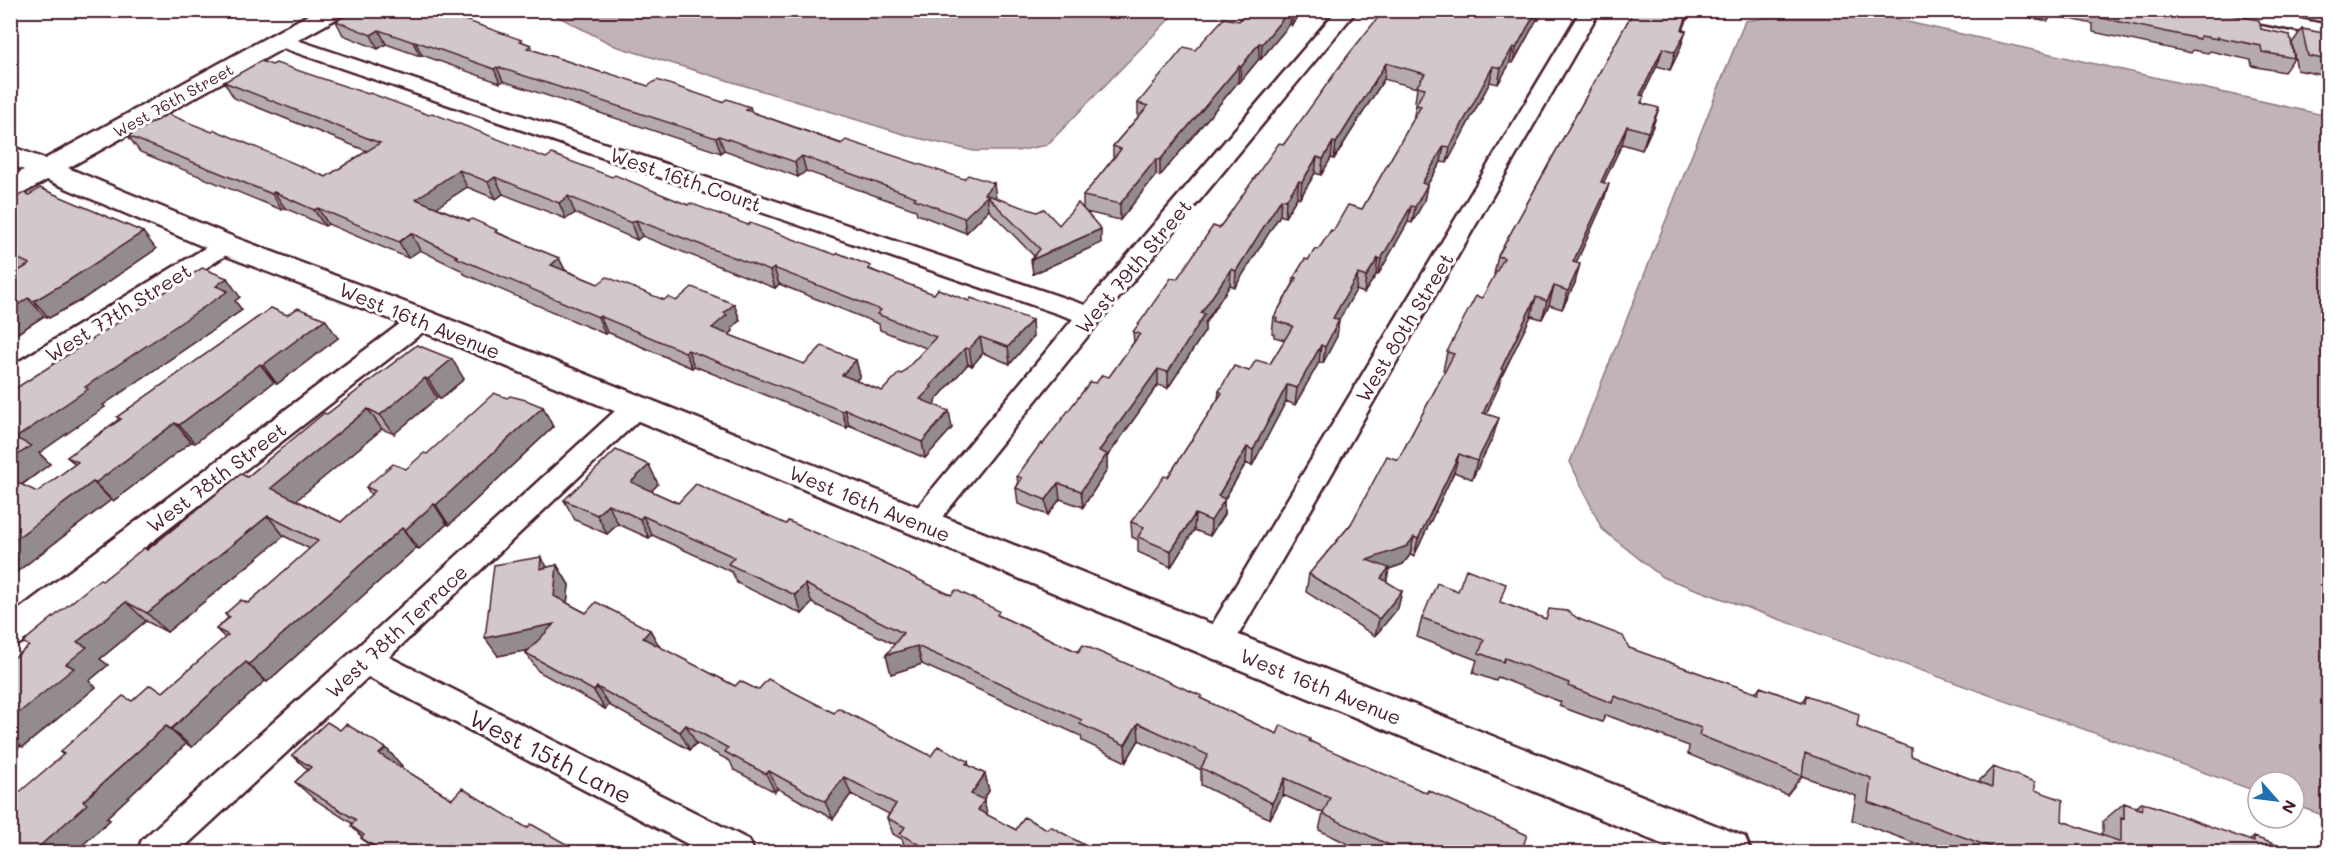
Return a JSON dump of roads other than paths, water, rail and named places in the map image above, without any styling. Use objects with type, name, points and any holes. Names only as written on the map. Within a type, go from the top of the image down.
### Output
[{"type":"street","name":"West 79th Street","points":[[921,523],[1090,316],[1348,10]]},
{"type":"street","name":"West 80th Street","points":[[1217,644],[1591,10]]},
{"type":"street","points":[[2224,10],[2328,31]]},
{"type":"street","name":"West 76th Street","points":[[10,189],[281,41],[324,12]]},
{"type":"street","name":"West 16th Court","points":[[281,41],[1090,316]]},
{"type":"street","name":"West 16th Avenue","points":[[10,154],[226,244],[422,320],[921,523],[1717,850]]},
{"type":"street","name":"West 77th Street","points":[[10,380],[226,244]]},
{"type":"street","name":"West 78th Street","points":[[10,634],[422,320]]},
{"type":"street","name":"West 78th Terrace","points":[[154,852],[365,660],[636,407]]},
{"type":"street","name":"West 15th Lane","points":[[365,660],[737,852]]}]
